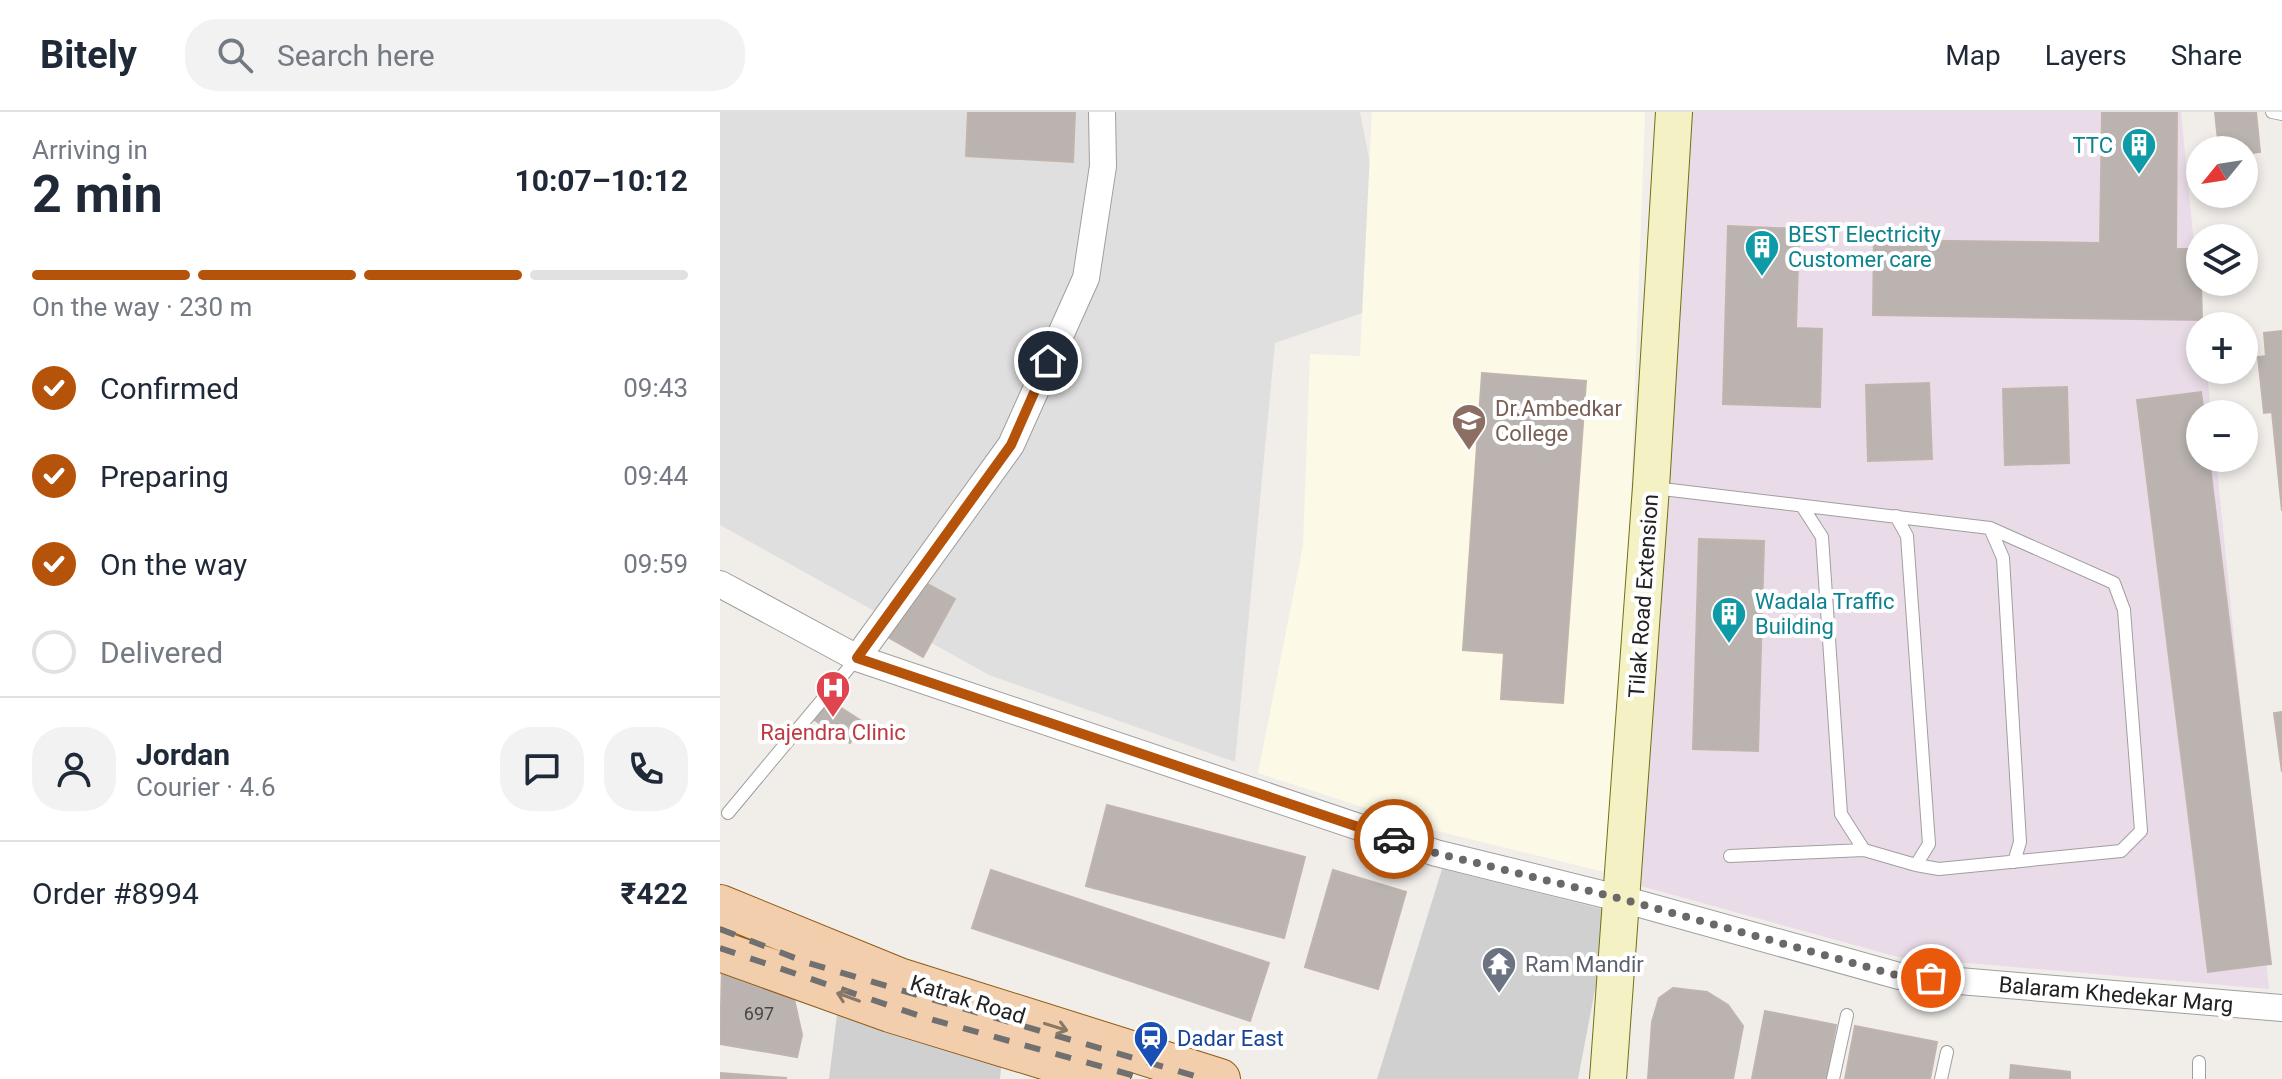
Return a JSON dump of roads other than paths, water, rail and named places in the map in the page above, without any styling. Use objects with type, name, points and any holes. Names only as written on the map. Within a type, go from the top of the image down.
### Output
[{"type":"main road","name":"Tilak Road Extension","points":[[1608,1079],[1651,487],[1674,112]]},
{"type":"main road","name":"Katrak Road","points":[[720,905],[809,942],[894,995]]},
{"type":"main road","points":[[800,980],[809,942]]},
{"type":"main road","name":"Katrak Road","points":[[720,951],[800,980],[894,995],[1154,1069],[1209,1077]]},
{"type":"main road","name":"Katrak Road","points":[[943,1010],[1110,1079]]},
{"type":"street","points":[[857,658],[1011,445],[1086,278],[1103,166],[1102,112]]},
{"type":"street","name":"Balaram Khedekar Marg","points":[[720,584],[857,658],[1436,853],[1622,899],[1899,976],[2282,1008]]},
{"type":"lane","points":[[2272,112],[2282,114]]},
{"type":"lane","points":[[1651,487],[1990,528],[2114,583],[2124,610],[2141,831],[2121,851],[1939,869],[1864,850],[1730,856]]},
{"type":"lane","points":[[1802,506],[1822,537],[1841,814],[1864,850]]},
{"type":"lane","points":[[1896,516],[1907,536],[1929,844],[1916,865]]},
{"type":"lane","points":[[1990,528],[2003,558],[2020,842],[2014,862]]},
{"type":"lane","points":[[728,813],[857,658]]},
{"type":"lane","points":[[1833,1079],[1847,1015]]},
{"type":"lane","points":[[1941,1079],[1947,1052]]},
{"type":"lane","points":[[2199,1062],[2199,1079]]},
{"type":"railway","points":[[720,929],[808,963],[1205,1079]]},
{"type":"railway","points":[[720,948],[923,1017],[1146,1079]]},
{"type":"place","name":"TTC","points":[[2139,176]]},
{"type":"place","name":"BEST Electricity Customer care","points":[[1762,278]]},
{"type":"place","name":"Dr.Ambedkar College","points":[[1469,452]]},
{"type":"place","name":"Wadala Traffic Building","points":[[1729,645]]},
{"type":"place","name":"Rajendra Clinic","points":[[833,719]]},
{"type":"place","name":"Ram Mandir","points":[[1499,995]]},
{"type":"place","name":"Dadar East","points":[[1151,1069]]}]
